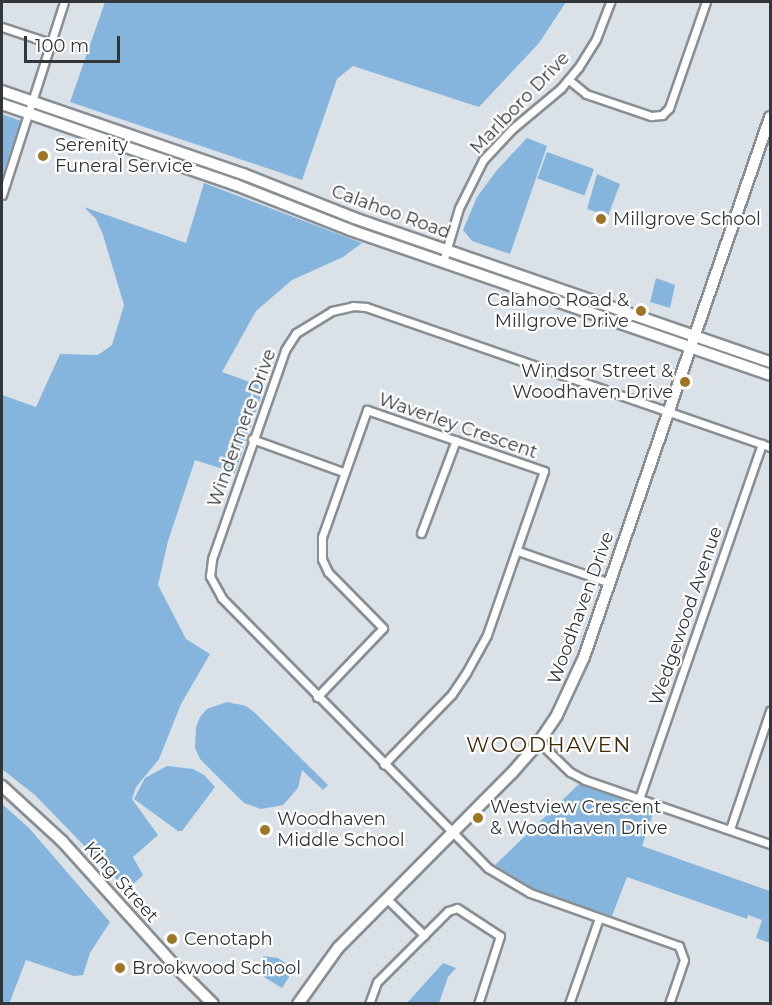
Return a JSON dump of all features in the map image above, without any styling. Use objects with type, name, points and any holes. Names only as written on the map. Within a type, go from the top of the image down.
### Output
[{"type":"main road","name":"Calahoo Road","points":[[2,90],[243,174],[354,218],[771,362]]},
{"type":"main road","name":"Calahoo Road","points":[[2,104],[443,262],[771,375]]},
{"type":"main road","name":"Woodhaven Drive","points":[[298,1004],[328,959],[539,742],[557,715],[578,673],[771,117]]},
{"type":"main road","name":"King Street","points":[[2,786],[62,841],[174,965],[213,1004]]},
{"type":"street","points":[[2,195],[64,2]]},
{"type":"street","name":"Marlboro Drive","points":[[443,262],[467,188],[483,160],[512,129],[549,100],[569,80],[596,39],[610,2]]},
{"type":"street","points":[[569,80],[586,94],[651,116],[662,115],[669,108],[706,2]]},
{"type":"street","points":[[2,27],[50,43]]},
{"type":"street","name":"Windermere Drive","points":[[669,1004],[683,965],[682,949],[675,944],[523,890],[488,868],[317,697],[222,598],[210,576],[212,559],[252,439],[285,350],[296,333],[332,311],[352,306],[366,307],[771,447]]},
{"type":"street","name":"Waverley Crescent","points":[[317,697],[383,628],[328,572],[322,559],[322,537],[343,472],[367,410],[544,471],[487,635],[466,674],[452,694],[384,764]]},
{"type":"street","points":[[252,439],[343,472]]},
{"type":"street","points":[[421,533],[456,440]]},
{"type":"street","name":"Wedgewood Avenue","points":[[639,799],[762,444]]},
{"type":"street","points":[[518,551],[610,583]]},
{"type":"street","points":[[730,829],[771,711]]},
{"type":"street","points":[[539,742],[566,768],[580,777],[771,844]]},
{"type":"street","points":[[387,898],[424,935]]},
{"type":"street","points":[[369,1004],[377,982],[454,908],[460,909],[498,933],[500,941],[478,1004]]},
{"type":"street","points":[[569,1004],[599,918]]},
{"type":"shaded area","points":[[105,2],[566,2],[539,43],[479,107],[353,66],[337,79],[302,180],[70,102]]},
{"type":"shaded area","points":[[2,114],[21,121],[2,176]]},
{"type":"shaded area","points":[[527,138],[547,146],[510,254],[472,241],[463,230],[477,197],[497,170]]},
{"type":"shaded area","points":[[547,152],[594,169],[584,195],[537,178]]},
{"type":"shaded area","points":[[597,174],[620,184],[608,216],[587,209]]},
{"type":"shaded area","points":[[204,183],[362,243],[343,257],[292,280],[256,311],[222,372],[264,387],[235,473],[195,460],[168,541],[158,585],[186,639],[210,654],[181,704],[159,759],[136,787],[132,799],[158,835],[133,857],[143,875],[127,890],[36,796],[2,769],[2,395],[36,407],[60,354],[98,355],[112,345],[124,305],[103,235],[96,219],[84,207],[186,243]]},
{"type":"shaded area","points":[[656,278],[675,285],[670,308],[650,302]]},
{"type":"shaded area","points":[[227,702],[246,706],[254,712],[328,785],[323,790],[302,770],[298,788],[283,805],[261,809],[244,803],[200,759],[195,748],[196,727],[200,717],[207,709]]},
{"type":"shaded area","points":[[167,766],[193,769],[204,775],[215,787],[182,831],[178,831],[134,799],[145,778]]},
{"type":"shaded area","points":[[579,784],[654,811],[642,846],[770,891],[770,943],[756,938],[762,920],[748,915],[747,919],[627,877],[612,916],[539,892],[495,865]]},
{"type":"shaded area","points":[[2,804],[29,828],[110,922],[90,953],[83,975],[74,976],[26,960],[9,1004],[2,1003]]},
{"type":"shaded area","points":[[263,956],[278,958],[294,969],[282,988],[264,977]]},
{"type":"shaded area","points":[[443,963],[456,968],[448,977],[439,1003],[407,1003]]},
{"type":"place","name":"Serenity Funeral Service","points":[[43,156]]},
{"type":"place","name":"Millgrove School","points":[[601,219]]},
{"type":"place","name":"Calahoo Road & Millgrove Drive","points":[[641,311]]},
{"type":"place","name":"Windsor Street & Woodhaven Drive","points":[[685,382]]},
{"type":"place","name":"Westview Crescent & Woodhaven Drive","points":[[478,818]]},
{"type":"place","name":"Woodhaven Middle School","points":[[265,830]]},
{"type":"place","name":"Cenotaph","points":[[172,939]]},
{"type":"place","name":"Brookwood School","points":[[120,968]]},
{"type":"district","name":"WOODHAVEN","points":[[549,745]]}]
